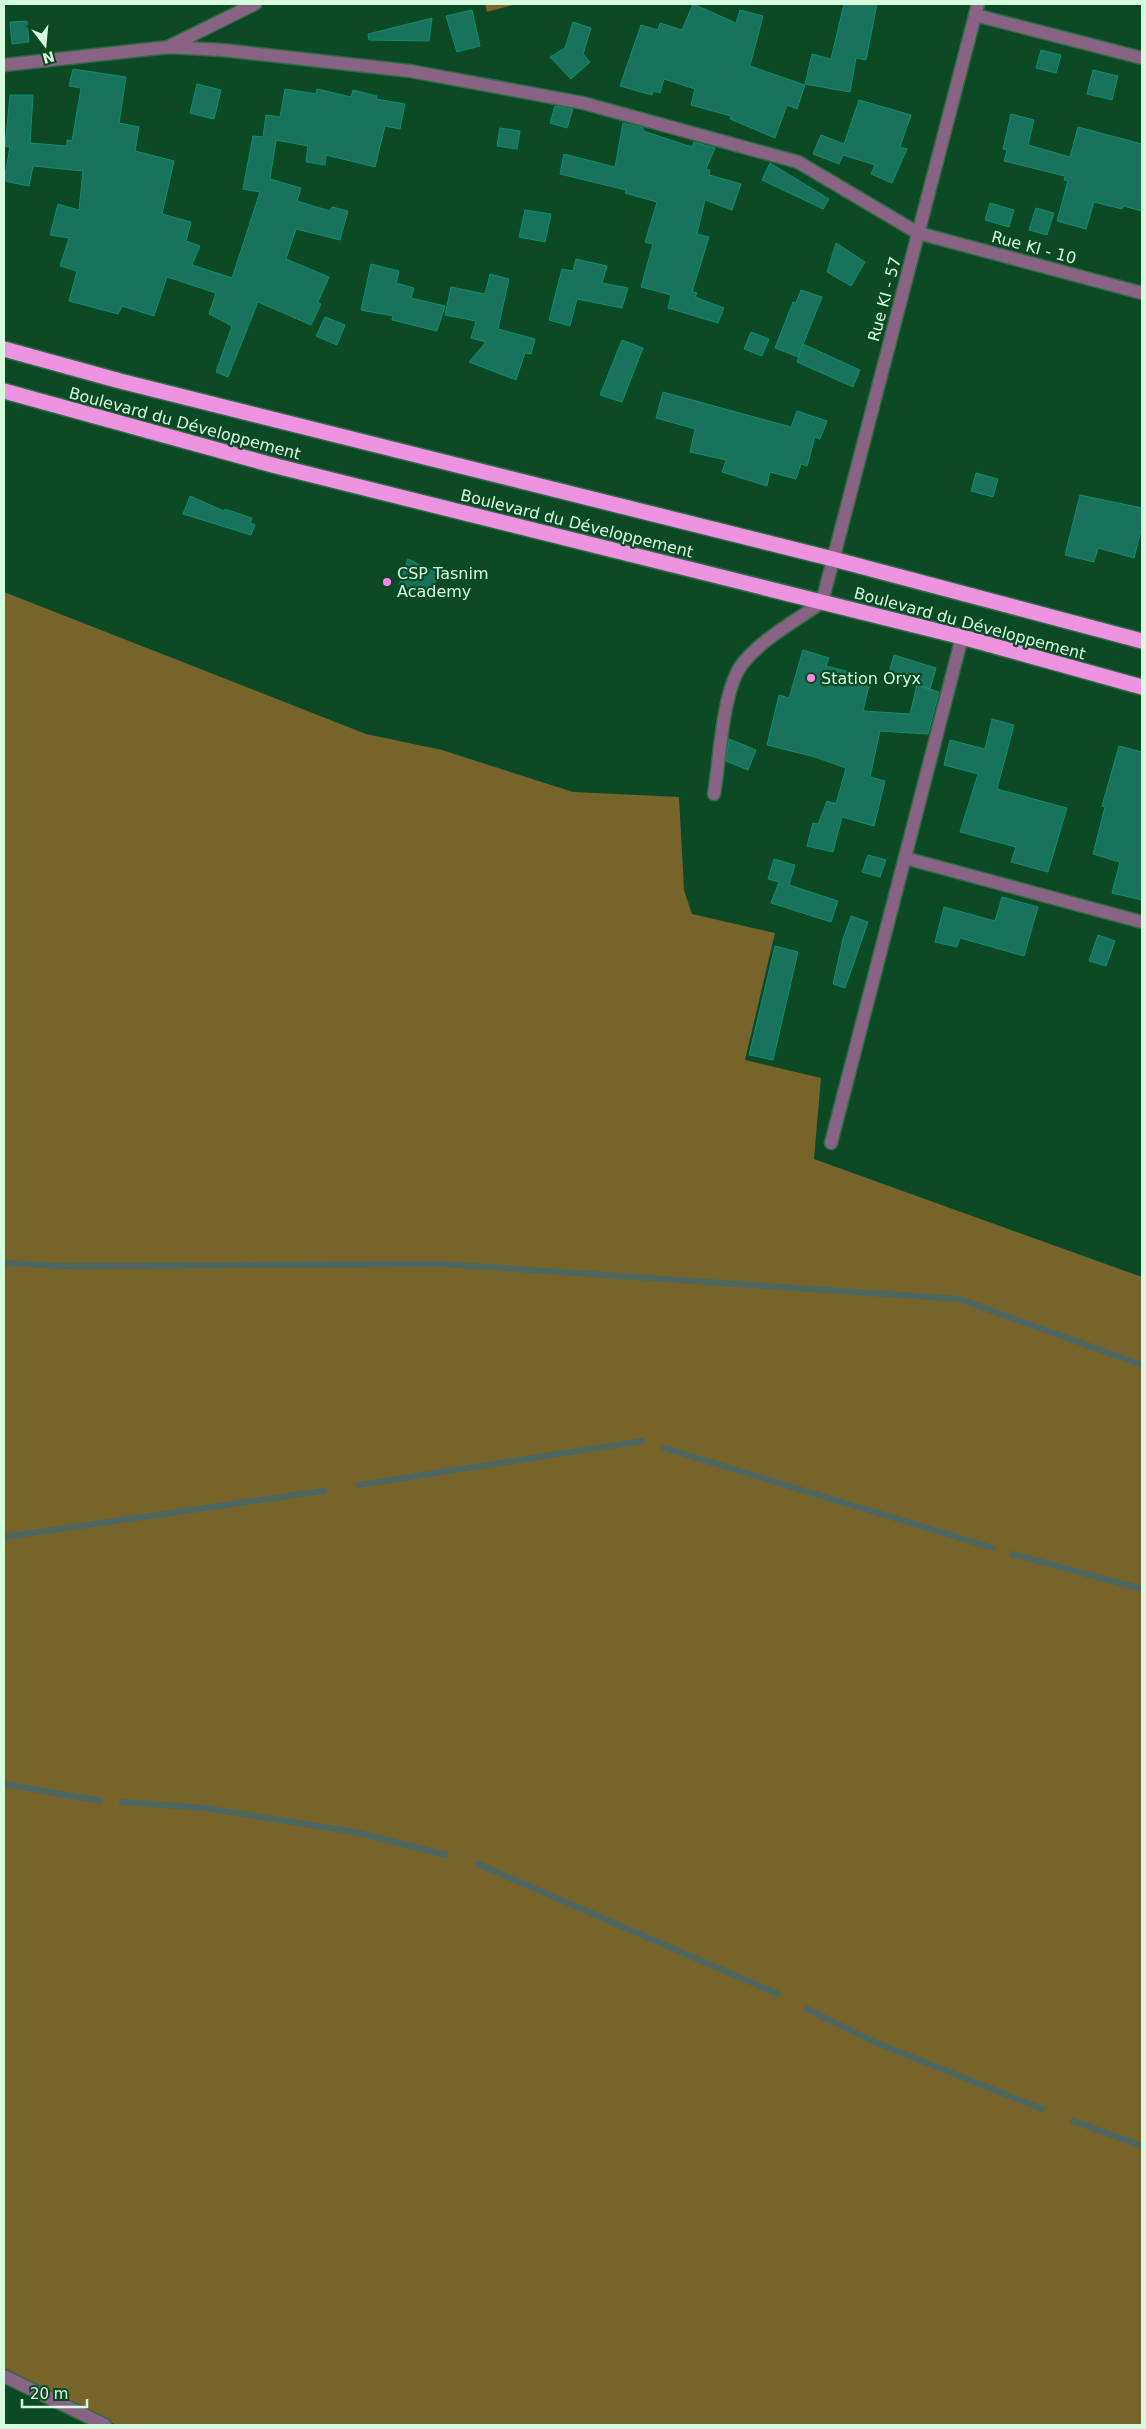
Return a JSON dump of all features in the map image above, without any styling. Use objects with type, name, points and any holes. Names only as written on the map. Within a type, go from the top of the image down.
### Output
[{"type":"highway","name":"Boulevard du Développement","points":[[4,349],[120,381],[834,559],[1142,641]]},
{"type":"highway","name":"Boulevard du Développement","points":[[4,391],[276,466],[962,637],[1142,687]]},
{"type":"street","points":[[4,65],[169,47],[255,4]]},
{"type":"street","points":[[976,9],[1142,58]]},
{"type":"street","name":"Rue KI - 57","points":[[822,602],[976,9]]},
{"type":"street","name":"Rue KI - 10","points":[[169,47],[222,50],[410,71],[583,104],[798,162],[918,232],[1142,293]]},
{"type":"street","points":[[714,794],[730,693],[737,671],[751,654],[822,602]]},
{"type":"street","points":[[831,1142],[962,637]]},
{"type":"street","points":[[905,858],[1142,922]]},
{"type":"street","points":[[4,2376],[105,2425]]},
{"type":"shaded area","points":[[485,4],[517,4],[487,12]]},
{"type":"shaded area","points":[[4,592],[366,734],[442,750],[573,792],[679,797],[684,890],[692,914],[775,933],[745,1060],[821,1078],[814,1159],[1142,1277],[1142,2425],[116,2425],[4,2368]]},
{"type":"building","points":[[693,4],[736,23],[740,10],[763,16],[750,66],[805,85],[797,109],[787,105],[775,138],[730,119],[731,116],[691,105],[695,89],[664,79],[660,93],[653,91],[652,95],[620,86],[641,25],[658,30],[660,23],[682,30]]},
{"type":"building","points":[[844,4],[877,4],[866,60],[856,58],[850,92],[805,84],[812,54],[831,59]]},
{"type":"building","points":[[472,10],[480,46],[457,52],[446,16]]},
{"type":"building","points":[[432,18],[429,41],[369,40],[368,34]]},
{"type":"building","points":[[27,21],[29,42],[12,44],[10,22]]},
{"type":"building","points":[[573,22],[591,28],[583,54],[590,62],[571,79],[550,57],[565,48]]},
{"type":"building","points":[[1041,50],[1061,55],[1056,73],[1036,68]]},
{"type":"building","points":[[73,69],[126,77],[119,123],[139,127],[135,151],[174,161],[162,214],[191,222],[186,241],[200,246],[192,265],[232,278],[260,192],[243,189],[253,136],[263,137],[266,115],[280,117],[285,89],[316,94],[317,89],[351,97],[353,90],[377,96],[376,99],[405,104],[400,129],[385,126],[375,167],[326,155],[325,165],[306,162],[308,146],[276,140],[270,179],[301,188],[297,201],[330,211],[332,207],[348,211],[340,240],[296,229],[286,259],[329,277],[318,302],[321,304],[311,325],[258,302],[228,377],[216,372],[232,326],[209,314],[216,293],[167,277],[154,316],[122,306],[118,314],[69,301],[77,271],[60,266],[69,238],[50,235],[58,204],[79,210],[83,171],[33,166],[29,186],[4,181],[10,147],[5,146],[10,95],[33,95],[30,143],[67,146],[67,140],[72,141],[81,88],[69,86]]},
{"type":"building","points":[[1093,70],[1118,76],[1112,100],[1087,94]]},
{"type":"building","points":[[197,84],[221,90],[214,119],[190,113]]},
{"type":"building","points":[[859,100],[911,115],[900,147],[907,149],[892,183],[871,174],[875,165],[843,155],[839,164],[813,154],[821,135],[844,144]]},
{"type":"building","points":[[555,106],[573,109],[567,128],[550,123]]},
{"type":"building","points":[[1011,114],[1034,120],[1028,145],[1070,157],[1078,127],[1142,144],[1142,211],[1123,206],[1122,209],[1094,202],[1086,229],[1057,221],[1068,181],[1064,180],[1065,176],[1004,161],[1007,150],[1003,149]]},
{"type":"building","points":[[623,123],[643,128],[643,131],[692,147],[694,142],[715,148],[706,169],[710,170],[709,175],[741,184],[732,210],[705,200],[697,234],[709,237],[692,292],[697,293],[695,297],[724,308],[718,323],[668,308],[671,295],[641,287],[653,244],[645,242],[657,202],[625,193],[626,190],[560,174],[564,154],[615,167]]},
{"type":"building","points":[[500,128],[520,131],[517,149],[497,146]]},
{"type":"building","points":[[770,163],[829,199],[823,209],[762,180]]},
{"type":"building","points":[[990,203],[1014,210],[1009,227],[985,220]]},
{"type":"building","points":[[1036,208],[1054,213],[1047,235],[1029,230]]},
{"type":"building","points":[[525,210],[551,214],[545,242],[519,237]]},
{"type":"building","points":[[836,243],[865,262],[851,286],[827,272]]},
{"type":"building","points":[[576,259],[607,266],[602,283],[628,288],[622,308],[577,299],[570,326],[549,320],[562,269],[573,271]]},
{"type":"building","points":[[371,264],[399,271],[396,283],[414,288],[411,298],[445,306],[437,331],[392,320],[393,316],[361,310]]},
{"type":"building","points":[[490,274],[509,279],[498,329],[535,339],[531,354],[525,353],[516,380],[469,362],[486,342],[471,338],[476,321],[445,315],[451,287],[485,294]]},
{"type":"building","points":[[801,290],[822,297],[798,357],[775,348],[793,302],[796,303]]},
{"type":"building","points":[[325,317],[345,325],[337,345],[316,336]]},
{"type":"building","points":[[751,332],[769,339],[762,356],[744,349]]},
{"type":"building","points":[[622,340],[643,348],[622,402],[600,395]]},
{"type":"building","points":[[803,344],[860,370],[853,387],[797,362]]},
{"type":"building","points":[[663,392],[791,427],[797,411],[827,421],[820,439],[815,437],[807,466],[801,464],[796,479],[770,472],[767,486],[722,472],[726,460],[690,452],[695,429],[656,418]]},
{"type":"building","points":[[976,473],[998,479],[993,497],[971,491]]},
{"type":"building","points":[[1080,495],[1142,508],[1142,527],[1134,558],[1098,548],[1094,562],[1065,555]]},
{"type":"building","points":[[190,496],[224,511],[225,509],[252,518],[250,523],[255,525],[251,535],[183,514]]},
{"type":"building","points":[[408,559],[439,574],[429,596],[399,585]]},
{"type":"building","points":[[803,650],[829,658],[826,666],[871,677],[863,711],[910,714],[917,685],[939,692],[928,734],[880,731],[870,777],[885,781],[874,826],[842,817],[833,852],[807,846],[813,823],[818,824],[827,801],[836,804],[846,768],[815,757],[767,745],[779,695],[789,698]]},
{"type":"building","points":[[894,655],[936,668],[930,689],[888,676]]},
{"type":"building","points":[[992,719],[1014,725],[997,789],[1067,808],[1048,872],[1011,862],[1016,847],[960,832],[978,774],[944,765],[950,740],[985,749]]},
{"type":"building","points":[[729,739],[756,750],[748,770],[726,761]]},
{"type":"building","points":[[1119,746],[1142,752],[1142,900],[1112,893],[1120,862],[1093,854],[1105,807],[1102,806]]},
{"type":"building","points":[[868,855],[886,860],[880,877],[862,872]]},
{"type":"building","points":[[774,859],[795,865],[789,885],[838,901],[831,922],[771,903],[779,882],[768,879]]},
{"type":"building","points":[[1002,897],[1038,907],[1024,956],[960,938],[957,947],[935,942],[944,907],[995,921]]},
{"type":"building","points":[[851,916],[868,922],[845,988],[833,984],[843,939]]},
{"type":"building","points":[[1098,935],[1115,941],[1106,966],[1089,961]]},
{"type":"building","points":[[775,946],[798,952],[773,1060],[749,1055]]},
{"type":"waterway","points":[[4,1263],[66,1266],[442,1264],[959,1299],[1142,1365]]},
{"type":"waterway","points":[[359,1485],[642,1441]]},
{"type":"waterway","points":[[664,1448],[993,1548]]},
{"type":"waterway","points":[[4,1537],[324,1491]]},
{"type":"waterway","points":[[1012,1554],[1142,1589]]},
{"type":"waterway","points":[[4,1784],[100,1801]]},
{"type":"waterway","points":[[122,1802],[204,1808],[355,1832],[446,1855]]},
{"type":"waterway","points":[[478,1864],[778,1994]]},
{"type":"waterway","points":[[807,2009],[872,2041],[1042,2109]]},
{"type":"waterway","points":[[1073,2121],[1142,2146]]},
{"type":"place","name":"CSP Tasnim Academy","points":[[387,582]]},
{"type":"place","name":"Station Oryx","points":[[811,678]]}]
